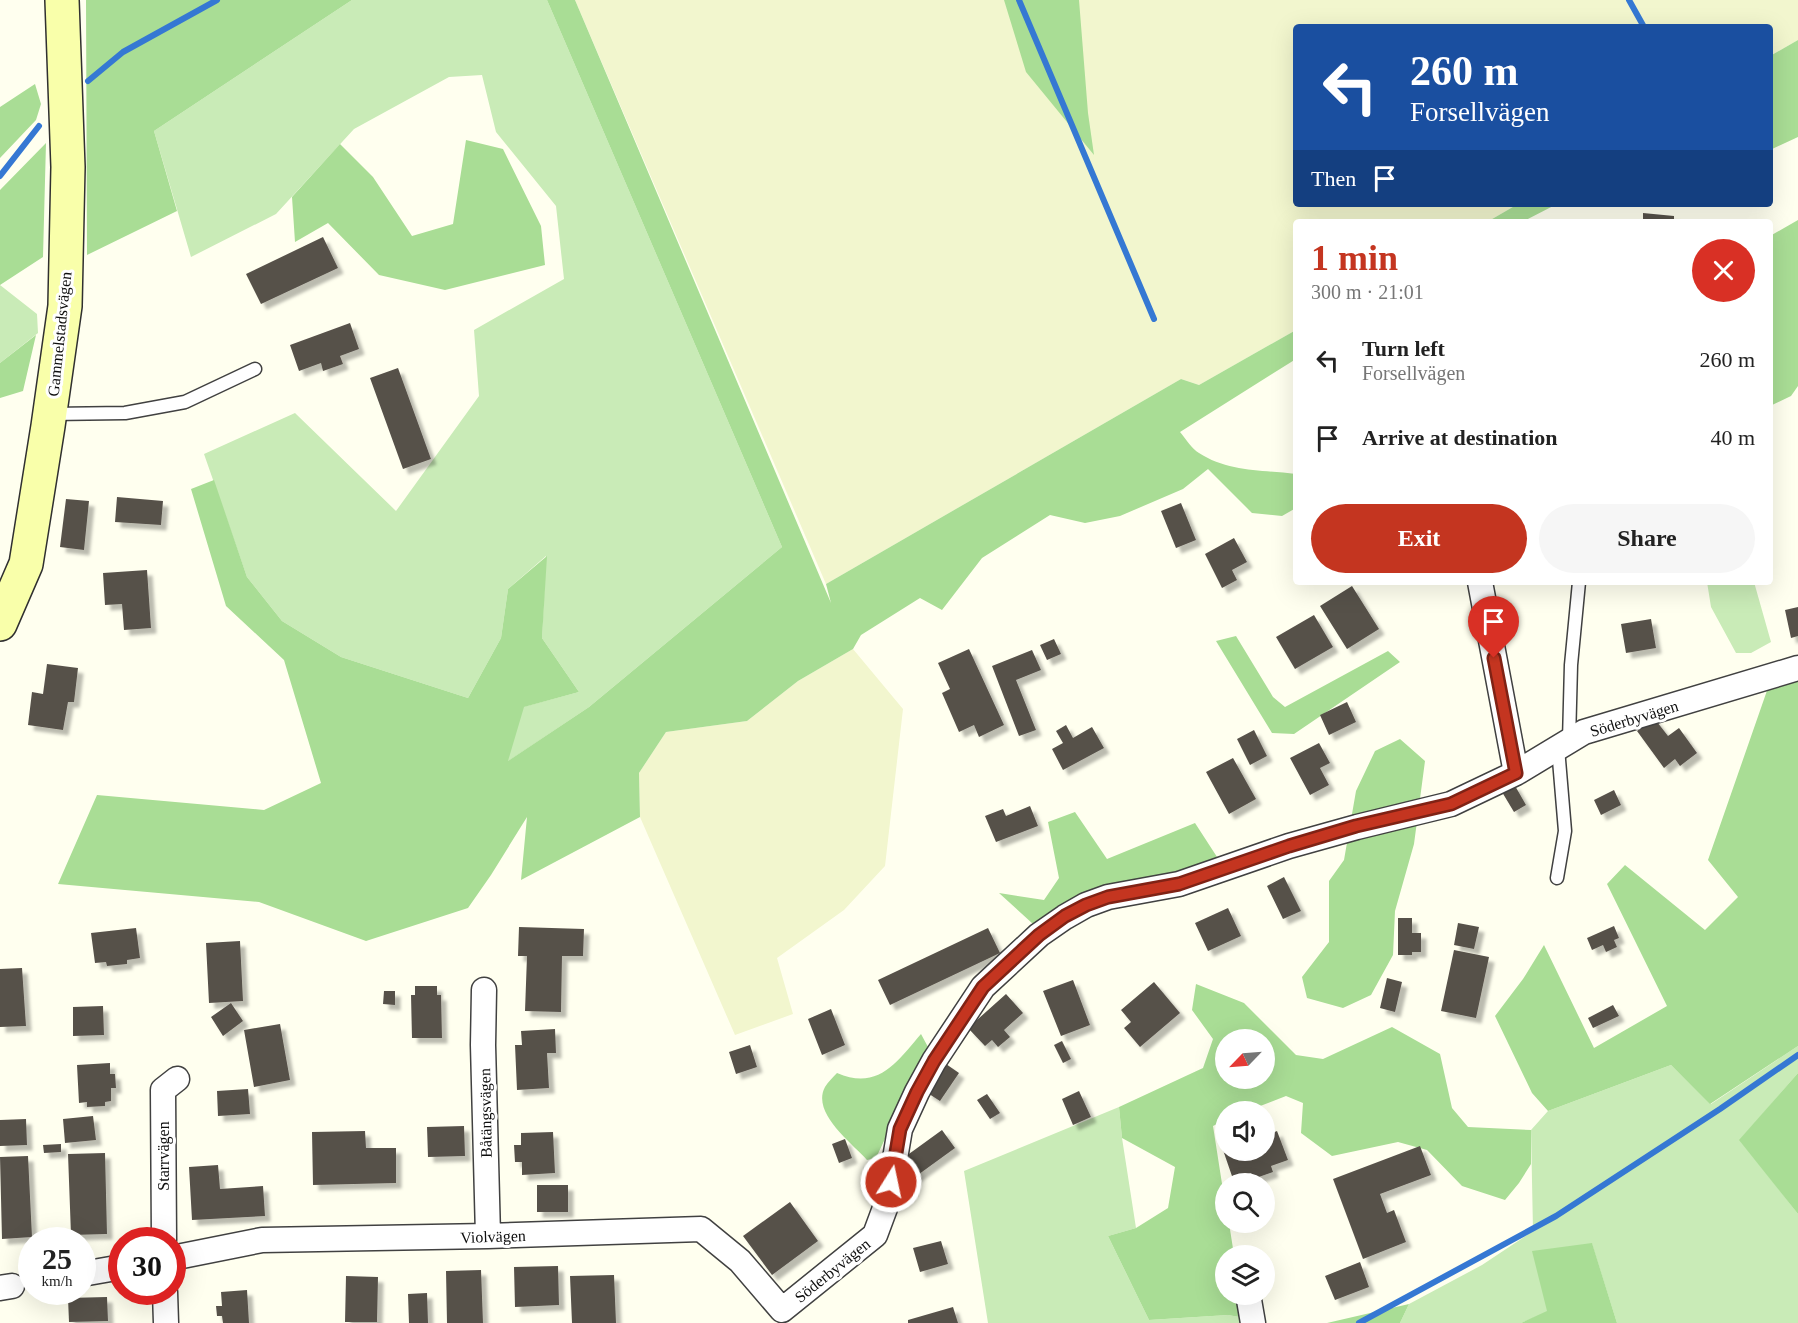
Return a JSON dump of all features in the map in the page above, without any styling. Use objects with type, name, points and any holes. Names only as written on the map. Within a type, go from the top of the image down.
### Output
[{"type":"street","name":"Gammelstadsvägen","points":[[0,624],[26,564],[65,306],[68,167],[62,0]]},
{"type":"street","points":[[1481,585],[1516,773]]},
{"type":"street","name":"Söderbyvägen","points":[[783,1316],[875,1235],[888,1200],[900,1129],[917,1092],[934,1061],[983,987],[1039,935],[1086,905],[1108,897],[1179,884],[1289,846],[1356,826],[1451,804],[1516,773],[1584,732],[1798,668]]},
{"type":"street","name":"Båtängsvägen","points":[[484,990],[483,1045],[488,1236]]},
{"type":"street","name":"Starrvägen","points":[[164,1227],[163,1090],[177,1079]]},
{"type":"street","name":"Violvägen","points":[[186,1255],[262,1240],[701,1229],[740,1262],[783,1316]]},
{"type":"street","points":[[165,1305],[166,1323]]},
{"type":"street","points":[[1250,1305],[1253,1323]]},
{"type":"lane","points":[[50,414],[125,413],[185,402],[255,369]]},
{"type":"lane","points":[[1557,878],[1565,831],[1563,745],[1579,585]]},
{"type":"green space","points":[[86,0],[352,0],[154,131],[177,211],[87,255]]},
{"type":"green space","points":[[352,0],[547,0],[782,547],[589,707],[507,762],[523,707],[579,692],[542,638],[546,556],[508,589],[501,638],[468,698],[341,657],[282,621],[247,577],[204,454],[295,413],[396,511],[479,396],[474,330],[564,279],[556,206],[496,132],[482,75],[449,77],[354,129],[276,214],[191,257],[154,131]]},
{"type":"green space","points":[[547,0],[575,0],[831,603],[826,584],[1181,379],[1199,385],[1293,332],[1293,361],[1180,432],[1196,451],[1222,464],[1293,474],[1293,510],[1282,516],[1252,513],[1208,469],[1183,489],[1120,516],[1085,523],[1050,515],[982,558],[942,610],[920,598],[861,635],[853,649],[798,681],[747,721],[666,732],[639,773],[640,817],[521,880],[527,817],[468,908],[366,941],[259,902],[58,884],[97,795],[264,810],[321,783],[284,660],[226,606],[191,489],[214,480],[247,577],[282,621],[341,657],[468,698],[501,638],[508,589],[547,556],[542,638],[579,692],[524,707],[508,761],[589,707],[782,547]]},
{"type":"green space","points":[[575,0],[1798,0],[1798,40],[1773,54],[1773,24],[1293,24],[1293,207],[1513,207],[1492,219],[1293,219],[1293,332],[1199,385],[1181,379],[826,584]]},
{"type":"green space","points":[[1004,0],[1079,0],[1088,113],[1094,155],[1026,72]]},
{"type":"green space","points":[[1798,40],[1798,137],[1773,149],[1773,54]]},
{"type":"green space","points":[[35,84],[41,104],[36,120],[0,158],[0,107]]},
{"type":"green space","points":[[466,140],[503,149],[541,226],[545,265],[445,290],[379,275],[328,223],[295,242],[292,197],[340,144],[373,177],[412,236],[453,224]]},
{"type":"green space","points":[[46,143],[43,257],[0,285],[0,190]]},
{"type":"green space","points":[[1513,207],[1551,207],[1528,219],[1492,219]]},
{"type":"green space","points":[[1798,220],[1798,386],[1791,396],[1773,405],[1773,234]]},
{"type":"green space","points":[[0,285],[37,314],[38,333],[0,363]]},
{"type":"green space","points":[[36,335],[23,391],[0,398],[0,363]]},
{"type":"green space","points":[[1707,585],[1755,585],[1771,642],[1751,653],[1736,653],[1711,607]]},
{"type":"green space","points":[[1236,636],[1273,697],[1285,707],[1388,651],[1400,662],[1294,734],[1272,733],[1216,641]]},
{"type":"green space","points":[[853,649],[903,709],[885,866],[844,910],[777,958],[793,1014],[735,1035],[640,817],[639,773],[666,732],[747,721],[798,681]]},
{"type":"green space","points":[[1798,676],[1798,1046],[1710,1104],[1671,1065],[1548,1111],[1532,1093],[1495,1016],[1523,979],[1544,945],[1594,1048],[1667,1006],[1607,884],[1625,865],[1705,930],[1738,897],[1708,860],[1770,682]]},
{"type":"green space","points":[[1400,739],[1425,761],[1414,844],[1395,911],[1393,955],[1371,995],[1343,1008],[1307,998],[1302,977],[1329,942],[1329,881],[1344,860],[1356,791],[1375,751]]},
{"type":"green space","points":[[1075,812],[1107,859],[1195,823],[1219,860],[1150,878],[1092,889],[1033,924],[999,893],[1044,900],[1059,878],[1048,822]]},
{"type":"green space","points":[[1196,984],[1244,1003],[1270,1029],[1215,1029],[1215,1089],[1275,1089],[1275,1034],[1296,1055],[1323,1059],[1392,1027],[1440,1054],[1452,1108],[1468,1127],[1531,1130],[1531,1164],[1505,1200],[1462,1186],[1427,1150],[1398,1142],[1332,1156],[1301,1133],[1303,1103],[1286,1096],[1273,1101],[1215,1101],[1215,1125],[1213,1126],[1215,1161],[1218,1161],[1220,1173],[1215,1173],[1215,1233],[1231,1233],[1232,1245],[1215,1245],[1215,1305],[1243,1305],[1245,1318],[1228,1315],[1149,1320],[1108,1236],[1136,1228],[1168,1208],[1175,1167],[1122,1138],[1119,1107],[1203,1068],[1213,1039],[1192,1010]]},
{"type":"green space","points":[[921,1034],[928,1047],[876,1158],[867,1160],[828,1117],[822,1097],[825,1087],[837,1073],[851,1078],[864,1078],[885,1071]]},
{"type":"green space","points":[[1798,1046],[1798,1073],[1740,1140],[1798,1214],[1798,1323],[1617,1323],[1592,1244],[1547,1312],[1521,1323],[1400,1323],[1409,1304],[1482,1265],[1533,1231],[1531,1130],[1548,1111],[1671,1065],[1711,1104]]},
{"type":"green space","points":[[1798,1073],[1798,1214],[1739,1140]]},
{"type":"green space","points":[[1119,1107],[1136,1228],[1108,1236],[1149,1320],[1228,1315],[1245,1318],[1245,1323],[988,1323],[964,1171]]},
{"type":"green space","points":[[1592,1243],[1617,1323],[1521,1323],[1547,1311],[1532,1251]]},
{"type":"green space","points":[[1409,1304],[1400,1323],[1327,1323]]},
{"type":"building","points":[[1643,213],[1674,216],[1674,219],[1643,219]]},
{"type":"building","points":[[323,237],[338,268],[261,304],[246,274]]},
{"type":"building","points":[[350,323],[359,349],[340,356],[343,364],[323,371],[321,363],[299,371],[290,345]]},
{"type":"building","points":[[398,368],[431,459],[403,469],[370,378]]},
{"type":"building","points":[[117,497],[163,501],[161,525],[115,522]]},
{"type":"building","points":[[66,499],[89,501],[84,550],[60,547]]},
{"type":"building","points":[[1181,503],[1196,540],[1176,548],[1161,511]]},
{"type":"building","points":[[1234,538],[1247,562],[1232,570],[1237,580],[1222,588],[1205,554]]},
{"type":"building","points":[[147,570],[151,628],[124,630],[122,604],[105,605],[103,573]]},
{"type":"building","points":[[1352,586],[1379,629],[1347,649],[1320,606]]},
{"type":"building","points":[[1798,607],[1798,636],[1791,638],[1785,610]]},
{"type":"building","points":[[1314,615],[1333,647],[1295,669],[1276,637]]},
{"type":"building","points":[[1651,619],[1656,648],[1626,653],[1621,624]]},
{"type":"building","points":[[1054,639],[1061,654],[1047,660],[1040,645]]},
{"type":"building","points":[[969,649],[1004,725],[979,737],[974,725],[959,732],[942,693],[950,689],[938,663]]},
{"type":"building","points":[[1032,650],[1041,670],[1016,680],[1036,730],[1019,736],[992,666]]},
{"type":"building","points":[[47,664],[78,668],[74,702],[68,702],[63,730],[28,725],[32,692],[43,694]]},
{"type":"building","points":[[1347,702],[1356,722],[1329,735],[1320,715]]},
{"type":"building","points":[[1654,718],[1668,736],[1679,728],[1697,753],[1680,766],[1675,759],[1664,768],[1637,731]]},
{"type":"building","points":[[1066,725],[1073,738],[1092,727],[1104,748],[1063,770],[1052,749],[1063,743],[1056,731]]},
{"type":"building","points":[[1254,730],[1267,756],[1250,765],[1237,739]]},
{"type":"building","points":[[1319,743],[1330,763],[1320,768],[1329,785],[1310,795],[1290,758]]},
{"type":"building","points":[[1233,758],[1256,799],[1229,814],[1206,772]]},
{"type":"building","points":[[1514,784],[1526,805],[1514,812],[1502,792]]},
{"type":"building","points":[[1614,790],[1621,805],[1601,815],[1594,800]]},
{"type":"building","points":[[1030,806],[1038,826],[996,842],[985,816],[1003,809],[1006,816]]},
{"type":"building","points":[[1284,877],[1301,911],[1283,919],[1267,886]]},
{"type":"building","points":[[1228,908],[1241,936],[1208,951],[1195,923]]},
{"type":"building","points":[[1398,918],[1412,918],[1412,933],[1421,933],[1421,952],[1412,952],[1412,955],[1398,955]]},
{"type":"building","points":[[1458,923],[1479,927],[1474,949],[1454,945]]},
{"type":"building","points":[[1614,926],[1619,938],[1614,940],[1617,947],[1606,952],[1603,945],[1592,950],[1587,938]]},
{"type":"building","points":[[519,927],[584,929],[583,956],[562,956],[561,1012],[525,1011],[527,956],[518,956]]},
{"type":"building","points":[[136,928],[140,958],[127,960],[127,964],[107,966],[106,962],[95,963],[91,933]]},
{"type":"building","points":[[988,928],[1000,953],[890,1005],[878,980]]},
{"type":"building","points":[[240,941],[243,1001],[209,1003],[206,943]]},
{"type":"building","points":[[1454,950],[1489,957],[1476,1018],[1441,1011]]},
{"type":"building","points":[[22,968],[26,1026],[0,1027],[0,969]]},
{"type":"building","points":[[1387,978],[1402,982],[1395,1012],[1380,1008]]},
{"type":"building","points":[[1073,980],[1090,1025],[1061,1036],[1043,991]]},
{"type":"building","points":[[1154,982],[1180,1013],[1140,1047],[1124,1028],[1131,1022],[1121,1010]]},
{"type":"building","points":[[415,986],[437,986],[437,995],[441,995],[442,1038],[412,1038],[411,995],[415,995]]},
{"type":"building","points":[[384,991],[395,991],[395,1005],[383,1004]]},
{"type":"building","points":[[1006,994],[1023,1013],[1004,1030],[1010,1037],[998,1047],[992,1040],[985,1046],[968,1028]]},
{"type":"building","points":[[231,1003],[243,1021],[223,1036],[211,1017]]},
{"type":"building","points":[[1613,1005],[1619,1016],[1593,1028],[1588,1018]]},
{"type":"building","points":[[103,1006],[104,1035],[73,1036],[73,1007]]},
{"type":"building","points":[[831,1009],[845,1045],[822,1055],[808,1019]]},
{"type":"building","points":[[280,1024],[290,1080],[254,1087],[244,1030]]},
{"type":"building","points":[[555,1029],[556,1053],[547,1053],[549,1088],[517,1090],[515,1045],[522,1045],[521,1031]]},
{"type":"building","points":[[1062,1041],[1071,1059],[1063,1063],[1054,1045]]},
{"type":"building","points":[[750,1045],[757,1067],[736,1074],[729,1052]]},
{"type":"building","points":[[110,1063],[110,1074],[115,1074],[116,1088],[111,1088],[111,1101],[105,1102],[105,1106],[87,1107],[87,1102],[79,1103],[77,1065]]},
{"type":"building","points":[[946,1064],[959,1073],[940,1101],[926,1092]]},
{"type":"building","points":[[248,1089],[250,1114],[218,1116],[217,1091]]},
{"type":"building","points":[[1079,1091],[1091,1117],[1073,1125],[1062,1099]]},
{"type":"building","points":[[987,1094],[1000,1113],[990,1119],[977,1100]]},
{"type":"building","points":[[93,1116],[96,1140],[65,1143],[63,1119]]},
{"type":"building","points":[[26,1119],[27,1145],[0,1146],[0,1120]]},
{"type":"building","points":[[464,1126],[465,1156],[428,1157],[427,1127]]},
{"type":"building","points":[[942,1130],[955,1148],[915,1177],[902,1159]]},
{"type":"building","points":[[365,1131],[366,1148],[396,1148],[396,1183],[313,1185],[312,1132]]},
{"type":"building","points":[[1277,1131],[1288,1160],[1271,1166],[1273,1172],[1270,1173],[1231,1173],[1227,1161],[1275,1161],[1275,1132]]},
{"type":"building","points":[[553,1132],[555,1173],[522,1175],[522,1162],[515,1162],[514,1145],[521,1145],[521,1133]]},
{"type":"building","points":[[845,1139],[852,1158],[839,1163],[832,1144]]},
{"type":"building","points":[[61,1144],[61,1152],[44,1153],[43,1145]]},
{"type":"building","points":[[1420,1146],[1431,1175],[1380,1194],[1387,1213],[1394,1210],[1406,1242],[1363,1259],[1333,1179]]},
{"type":"building","points":[[105,1153],[107,1234],[96,1234],[96,1227],[71,1227],[68,1154]]},
{"type":"building","points":[[28,1156],[32,1227],[18,1227],[18,1238],[2,1239],[0,1157]]},
{"type":"building","points":[[218,1165],[220,1189],[263,1186],[265,1216],[192,1220],[189,1167]]},
{"type":"building","points":[[537,1185],[568,1185],[568,1212],[537,1212]]},
{"type":"building","points":[[790,1202],[818,1241],[772,1275],[743,1236]]},
{"type":"building","points":[[941,1241],[948,1264],[920,1272],[913,1248]]},
{"type":"building","points":[[1360,1262],[1369,1287],[1335,1300],[1325,1276]]},
{"type":"building","points":[[558,1266],[559,1305],[515,1307],[514,1267]]},
{"type":"building","points":[[481,1270],[483,1323],[447,1323],[446,1271]]},
{"type":"building","points":[[614,1275],[616,1323],[572,1323],[570,1276]]},
{"type":"building","points":[[346,1276],[378,1277],[377,1322],[345,1322]]},
{"type":"building","points":[[247,1290],[249,1323],[223,1323],[222,1316],[217,1316],[216,1306],[222,1306],[221,1292]]},
{"type":"building","points":[[427,1293],[428,1323],[409,1323],[408,1294]]},
{"type":"building","points":[[96,1297],[107,1297],[108,1321],[69,1322],[68,1305],[96,1305]]},
{"type":"building","points":[[953,1307],[958,1323],[908,1323],[908,1320]]},
{"type":"waterway","points":[[88,81],[123,52],[217,0]]},
{"type":"waterway","points":[[1019,0],[1154,319]]},
{"type":"waterway","points":[[1629,0],[1642,24]]},
{"type":"waterway","points":[[0,176],[39,126]]},
{"type":"waterway","points":[[1359,1323],[1556,1216],[1798,1055]]},
{"type":"route","points":[[891,1182],[900,1129],[934,1061],[983,987],[1039,935],[1065,916],[1108,897],[1179,884],[1289,846],[1356,826],[1451,804],[1516,773],[1494,658]]}]
